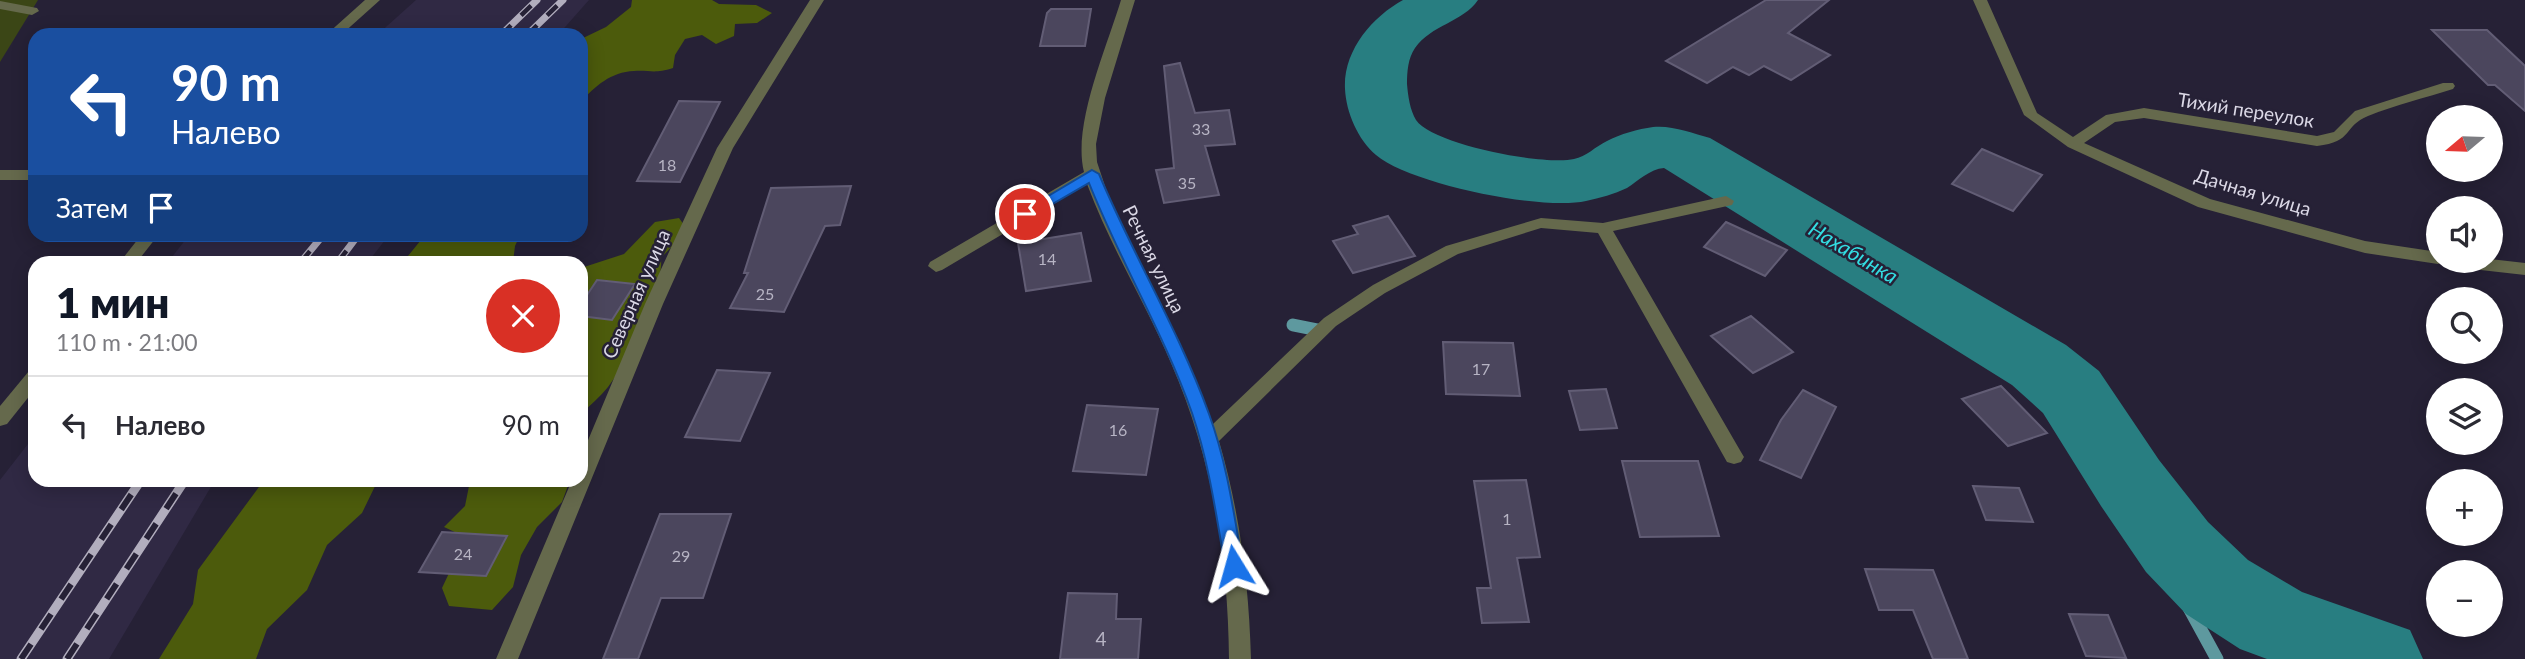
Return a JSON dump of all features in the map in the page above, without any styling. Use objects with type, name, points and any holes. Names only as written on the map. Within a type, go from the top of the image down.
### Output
[{"type":"street","points":[[342,28],[373,0]]},
{"type":"street","name":"Северная улица","points":[[588,463],[654,304],[725,148],[817,0]]},
{"type":"street","name":"Речная улица","points":[[1128,0],[1107,60],[1088,145],[1092,174],[1114,227],[1162,323],[1200,413],[1219,473],[1240,612],[1240,659]]},
{"type":"street","name":"Дачная улица","points":[[1980,0],[2031,115],[2073,144],[2204,203],[2365,247],[2426,256]]},
{"type":"street","points":[[0,5],[32,11]]},
{"type":"street","name":"Тихий переулок","points":[[2073,144],[2100,123],[2119,116],[2144,113],[2329,141],[2339,138],[2353,118],[2360,114],[2448,86]]},
{"type":"street","points":[[0,174],[28,175]]},
{"type":"street","points":[[936,266],[1092,174]]},
{"type":"street","points":[[1208,440],[1329,322],[1391,283],[1452,250],[1541,223],[1604,228],[1726,201]]},
{"type":"street","points":[[1604,228],[1734,457]]},
{"type":"street","points":[[133,256],[144,242]]},
{"type":"street","points":[[2503,267],[2525,269]]},
{"type":"street","points":[[0,419],[28,385]]},
{"type":"street","name":"Северная улица","points":[[507,659],[578,487]]},
{"type":"shaded area","points":[[416,0],[589,0],[564,28],[385,28]]},
{"type":"shaded area","points":[[184,242],[384,242],[373,256],[173,256]]},
{"type":"shaded area","points":[[28,444],[28,487],[211,487],[109,659],[0,659],[0,480]]},
{"type":"green space","points":[[0,0],[38,0],[0,62]]},
{"type":"green space","points":[[632,0],[712,0],[719,4],[756,5],[772,13],[757,23],[735,24],[734,36],[716,44],[702,35],[685,39],[675,55],[673,68],[626,72],[598,85],[588,95],[588,36],[606,27],[631,7]]},
{"type":"green space","points":[[679,218],[684,225],[681,237],[661,258],[657,288],[651,306],[625,361],[608,387],[588,407],[588,266],[624,254],[655,222]]},
{"type":"green space","points":[[419,242],[517,242],[514,256],[408,256]]},
{"type":"green space","points":[[259,487],[375,487],[362,513],[327,545],[307,590],[267,629],[256,659],[159,659],[193,604],[198,570]]},
{"type":"green space","points":[[469,487],[567,487],[562,502],[537,527],[521,555],[513,587],[492,610],[449,606],[442,588],[458,554],[459,534],[444,527],[465,506]]},
{"type":"building","points":[[1766,0],[1829,0],[1788,33],[1830,55],[1791,80],[1764,66],[1749,75],[1733,67],[1707,83],[1666,61]]},
{"type":"building","points":[[1051,9],[1091,9],[1085,46],[1040,46],[1047,13]]},
{"type":"building","points":[[2432,30],[2487,30],[2525,66],[2525,111],[2495,85],[2488,85]]},
{"type":"building","points":[[1180,63],[1195,113],[1229,110],[1235,144],[1205,146],[1219,195],[1164,203],[1156,170],[1174,168],[1164,66]]},
{"type":"building","points":[[679,101],[720,102],[680,182],[637,181]]},
{"type":"building","points":[[1982,149],[2042,175],[2013,211],[1952,184]]},
{"type":"building","points":[[851,186],[840,225],[825,226],[784,312],[730,308],[748,273],[744,273],[771,188]]},
{"type":"building","points":[[1388,216],[1415,256],[1353,273],[1333,241],[1358,234],[1353,226]]},
{"type":"building","points":[[1726,222],[1787,250],[1765,276],[1704,247]]},
{"type":"building","points":[[1081,233],[1091,281],[1026,291],[1018,243]]},
{"type":"building","points":[[597,280],[635,284],[612,320],[588,317],[588,294]]},
{"type":"building","points":[[1751,316],[1793,352],[1753,373],[1711,336]]},
{"type":"building","points":[[1443,342],[1513,343],[1520,396],[1446,394]]},
{"type":"building","points":[[717,370],[770,373],[740,441],[685,437]]},
{"type":"building","points":[[2001,386],[2047,433],[2008,446],[1962,399]]},
{"type":"building","points":[[1606,389],[1617,428],[1580,430],[1569,391]]},
{"type":"building","points":[[1803,390],[1836,407],[1801,478],[1760,460],[1781,420]]},
{"type":"building","points":[[1087,405],[1158,409],[1146,475],[1073,471]]},
{"type":"building","points":[[1622,461],[1698,461],[1719,536],[1640,537]]},
{"type":"building","points":[[1526,480],[1540,557],[1517,558],[1529,622],[1482,623],[1477,588],[1491,588],[1474,481]]},
{"type":"building","points":[[1973,486],[2019,488],[2033,522],[1986,520]]},
{"type":"building","points":[[660,514],[731,514],[703,598],[661,598],[638,659],[603,659]]},
{"type":"building","points":[[442,532],[507,536],[486,576],[419,572]]},
{"type":"building","points":[[1865,569],[1933,570],[1968,659],[1933,659],[1913,610],[1879,610]]},
{"type":"building","points":[[1068,593],[1117,594],[1116,619],[1141,619],[1138,659],[1060,659]]},
{"type":"building","points":[[2069,614],[2108,615],[2126,658],[2086,656]]},
{"type":"waterway","name":"Нахабинка","points":[[1449,0],[1409,22],[1393,36],[1381,56],[1376,77],[1380,112],[1398,140],[1434,158],[1460,166],[1544,181],[1567,182],[1594,177],[1631,155],[1650,148],[1664,147],[1687,153],[2039,365],[2071,392],[2130,483],[2177,547],[2217,587],[2272,621],[2377,659]]},
{"type":"waterway","points":[[1293,325],[1318,330]]},
{"type":"waterway","points":[[2071,392],[2217,659]]},
{"type":"railway","points":[[508,28],[537,0]]},
{"type":"railway","points":[[534,28],[563,0]]},
{"type":"railway","points":[[306,256],[317,242]]},
{"type":"railway","points":[[342,256],[353,242]]},
{"type":"railway","points":[[21,659],[136,487]]},
{"type":"railway","points":[[67,659],[180,487]]},
{"type":"route","points":[[1025,214],[1092,174],[1114,227],[1162,323],[1200,413],[1219,473],[1234,566]]}]
